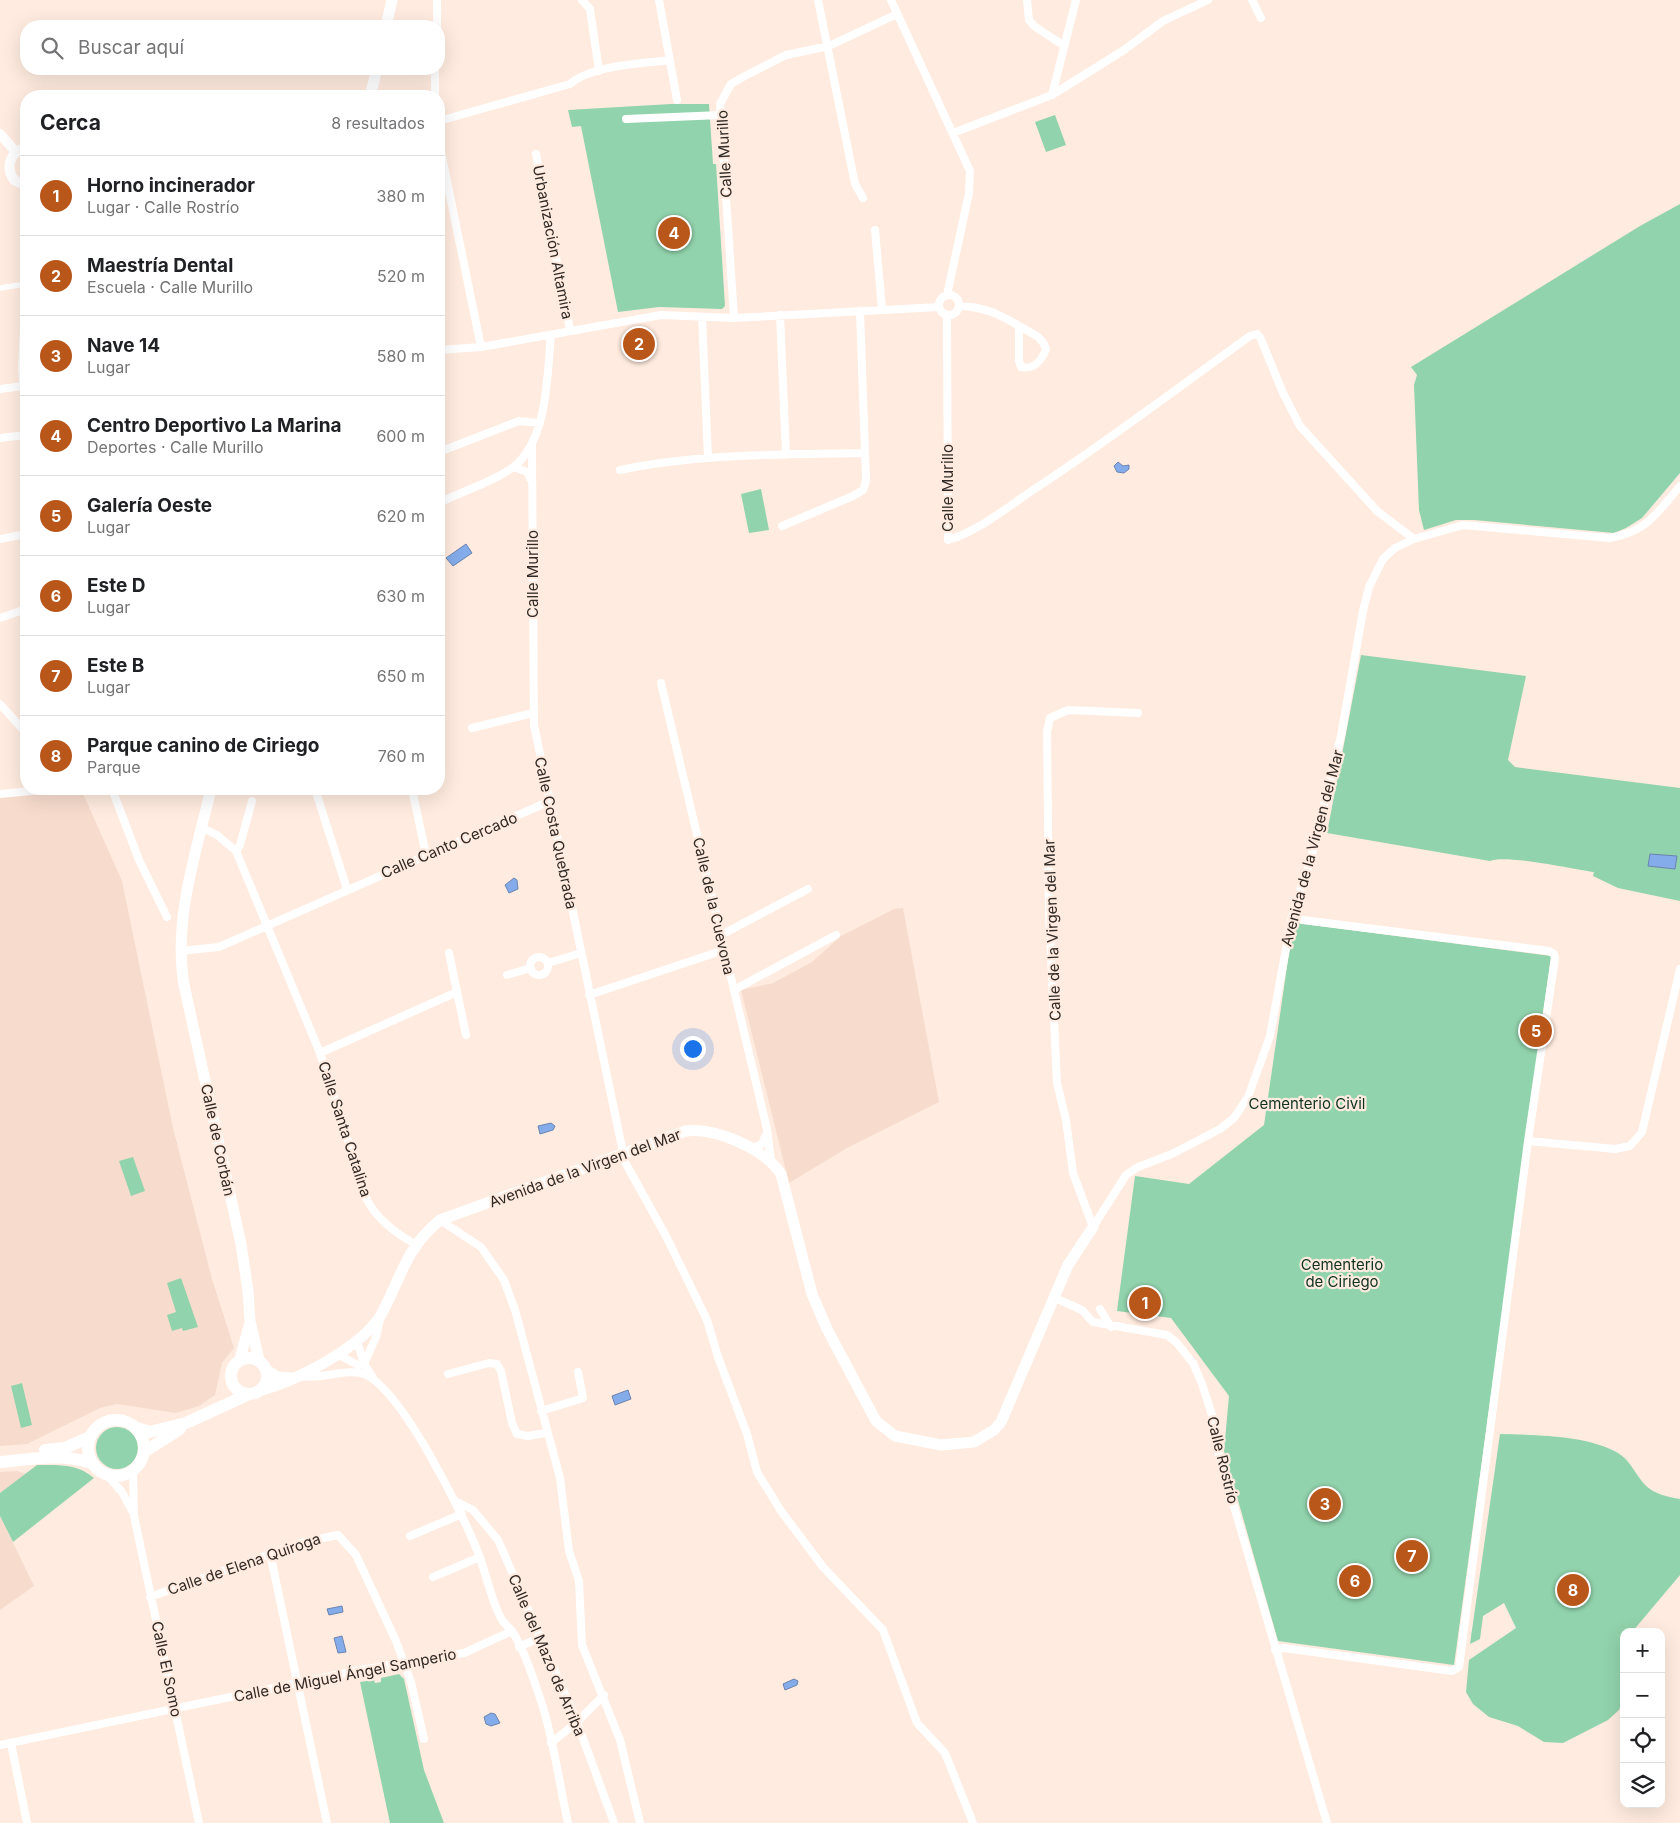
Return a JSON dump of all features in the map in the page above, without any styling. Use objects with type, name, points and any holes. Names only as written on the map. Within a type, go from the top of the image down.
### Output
[{"type":"main road","points":[[387,20],[392,0]]},
{"type":"main road","points":[[372,90],[375,75]]},
{"type":"main road","name":"Calle de Corbán","points":[[210,795],[182,914],[180,955],[186,994],[241,1244],[250,1322],[262,1365]]},
{"type":"main road","name":"Avenida de la Virgen del Mar","points":[[261,1390],[288,1382],[337,1354],[357,1341],[373,1326],[381,1314],[415,1244],[440,1220],[686,1131],[705,1130],[724,1136],[751,1149],[771,1161],[781,1174],[809,1285],[827,1328],[876,1421],[895,1436],[941,1445],[959,1445],[974,1442],[994,1430],[1008,1407],[1056,1298],[1068,1265],[1092,1227]]},
{"type":"main road","name":"Calle de Corbán","points":[[240,1359],[250,1322]]},
{"type":"main road","points":[[144,1452],[186,1423],[218,1407],[261,1390],[267,1378],[262,1365],[250,1357],[240,1359],[233,1366],[232,1382],[218,1407]]},
{"type":"main road","name":"Avenida de la Virgen del Mar","points":[[262,1365],[278,1377],[296,1377]]},
{"type":"main road","points":[[232,1382],[236,1389],[247,1395]]},
{"type":"main road","points":[[0,1453],[65,1448],[90,1437],[99,1426],[111,1420],[123,1421],[149,1432],[186,1423]]},
{"type":"main road","points":[[0,1462],[59,1457],[77,1458],[92,1463],[106,1474],[125,1475],[138,1465],[144,1452],[143,1442],[137,1428]]},
{"type":"main road","points":[[90,1437],[89,1455],[92,1463]]},
{"type":"street","points":[[437,0],[437,20]]},
{"type":"street","points":[[582,0],[590,9],[599,71]]},
{"type":"street","points":[[659,0],[677,100]]},
{"type":"street","points":[[818,0],[829,46],[855,184],[863,198]]},
{"type":"street","points":[[891,0],[967,162],[970,181],[948,295]]},
{"type":"street","points":[[1027,0],[1029,20],[1034,26],[1063,45]]},
{"type":"street","points":[[1052,96],[1063,45],[1076,0]]},
{"type":"street","points":[[953,133],[1052,96],[1124,50],[1162,21],[1208,0]]},
{"type":"street","points":[[1252,0],[1261,18]]},
{"type":"street","name":"Calle Murillo","points":[[734,318],[720,104],[731,84],[786,55],[829,46],[897,14]]},
{"type":"street","points":[[445,119],[570,84],[579,77],[599,71],[670,60]]},
{"type":"street","points":[[435,90],[436,75]]},
{"type":"street","points":[[626,119],[721,115]]},
{"type":"street","points":[[0,134],[16,152]]},
{"type":"street","points":[[20,150],[16,152],[9,162],[10,174],[20,184]]},
{"type":"street","name":"Urbanización Altamira","points":[[536,154],[570,330]]},
{"type":"street","points":[[445,171],[481,347]]},
{"type":"street","points":[[875,230],[882,309]]},
{"type":"street","points":[[0,288],[20,285]]},
{"type":"street","points":[[948,295],[956,298],[959,306],[956,312],[947,315],[942,313],[939,307],[942,298],[948,295]]},
{"type":"street","points":[[959,306],[994,312],[1013,321],[1039,338],[1046,349],[1039,362],[1026,368],[1021,367],[1019,361],[1019,326]]},
{"type":"street","points":[[445,350],[481,347],[661,315],[734,318],[939,307]]},
{"type":"street","points":[[782,526],[863,490],[866,481],[860,311]]},
{"type":"street","points":[[780,315],[786,455]]},
{"type":"street","name":"Calle Murillo","points":[[947,315],[948,540],[958,537],[998,513],[1084,456],[1250,336],[1257,334],[1300,426],[1377,511],[1414,538]]},
{"type":"street","points":[[702,316],[708,457]]},
{"type":"street","name":"Calle Murillo","points":[[533,668],[532,445],[540,423],[551,335]]},
{"type":"street","points":[[0,389],[20,386]]},
{"type":"street","points":[[445,450],[519,421],[540,423]]},
{"type":"street","points":[[0,438],[20,436]]},
{"type":"street","name":"Calle Murillo","points":[[445,500],[514,467],[532,445]]},
{"type":"street","points":[[620,470],[661,461],[708,457],[865,453]]},
{"type":"street","points":[[514,467],[527,472],[531,480]]},
{"type":"street","name":"Avenida de la Virgen del Mar","points":[[1092,1227],[1126,1176],[1138,1167],[1205,1138],[1234,1118],[1241,1108],[1258,1072],[1270,1036],[1292,916],[1311,858],[1338,749],[1357,640],[1369,587],[1382,559],[1395,548],[1414,538],[1463,525],[1593,537],[1619,536],[1637,531],[1680,486]]},
{"type":"street","points":[[0,539],[20,535]]},
{"type":"street","points":[[0,618],[20,610]]},
{"type":"street","name":"Calle Costa Quebrada","points":[[533,668],[533,713],[536,738],[623,1154]]},
{"type":"street","name":"Calle de la Cuevona","points":[[661,683],[767,1129],[771,1161]]},
{"type":"street","points":[[0,704],[20,726]]},
{"type":"street","name":"Calle de la Virgen del Mar","points":[[1092,1227],[1073,1173],[1066,1120],[1057,1083],[1049,913],[1047,732],[1050,718],[1059,712],[1068,710],[1138,713]]},
{"type":"street","points":[[472,728],[533,713]]},
{"type":"street","points":[[0,794],[20,792]]},
{"type":"street","points":[[114,795],[139,860],[167,918]]},
{"type":"street","points":[[317,795],[347,888]]},
{"type":"street","points":[[413,795],[426,854]]},
{"type":"street","points":[[236,851],[240,845],[252,801]]},
{"type":"street","name":"Calle Canto Cercado","points":[[180,955],[219,947],[347,888],[550,801]]},
{"type":"street","name":"Calle Santa Catalina","points":[[202,828],[217,835],[236,851],[320,1053],[367,1200],[384,1222],[415,1244]]},
{"type":"street","points":[[721,935],[808,889]]},
{"type":"street","points":[[1275,1650],[1284,1648],[1452,1670],[1459,1667],[1554,954],[1549,951],[1303,920],[1292,916]]},
{"type":"street","points":[[734,990],[836,935]]},
{"type":"street","points":[[589,995],[724,950]]},
{"type":"street","points":[[548,963],[580,953]]},
{"type":"street","points":[[449,954],[466,1035]]},
{"type":"street","points":[[537,957],[544,958],[548,963],[547,970],[541,974],[535,973],[531,968],[532,961],[537,957]]},
{"type":"street","points":[[507,975],[531,968]]},
{"type":"street","points":[[1528,1141],[1615,1149],[1630,1146],[1642,1132],[1680,969]]},
{"type":"street","name":"Calle Santa Catalina","points":[[320,1053],[457,992]]},
{"type":"street","points":[[751,1149],[766,1140],[767,1129]]},
{"type":"street","points":[[623,1154],[625,1162],[666,1236],[707,1320],[718,1357],[747,1434],[757,1472],[781,1511],[823,1567],[883,1630],[917,1723],[945,1753],[973,1823]]},
{"type":"street","points":[[440,1220],[481,1247],[504,1280],[515,1310],[546,1433],[560,1478],[569,1551],[579,1581],[582,1645],[604,1695],[620,1740],[640,1823]]},
{"type":"street","name":"Calle Rostrío","points":[[1056,1298],[1082,1310],[1093,1322],[1111,1327],[1166,1335],[1184,1350],[1193,1363],[1213,1418],[1218,1452],[1327,1823]]},
{"type":"street","points":[[1100,1309],[1111,1327]]},
{"type":"street","points":[[364,1364],[376,1337],[381,1314]]},
{"type":"street","points":[[357,1341],[364,1364],[374,1380],[387,1390],[399,1406],[457,1502],[480,1557],[501,1619],[512,1631],[541,1702],[568,1823]]},
{"type":"street","points":[[337,1354],[358,1365],[364,1364]]},
{"type":"street","points":[[448,1374],[489,1363],[497,1364],[501,1371],[512,1423],[517,1434],[528,1436],[546,1433]]},
{"type":"street","name":"Avenida de la Virgen del Mar","points":[[296,1377],[313,1378],[354,1371],[365,1374],[374,1380]]},
{"type":"street","points":[[541,1411],[583,1398],[578,1372]]},
{"type":"street","name":"Calle El Somo","points":[[133,1470],[134,1516],[199,1823]]},
{"type":"street","name":"Calle El Somo","points":[[106,1474],[122,1492],[134,1516]]},
{"type":"street","name":"Calle del Mazo de Arriba","points":[[457,1502],[473,1510],[498,1540],[577,1722],[614,1823]]},
{"type":"street","points":[[410,1536],[462,1514]]},
{"type":"street","name":"Calle de Elena Quiroga","points":[[150,1596],[270,1553],[304,1542],[338,1535],[356,1555],[405,1663]]},
{"type":"street","points":[[270,1553],[327,1823]]},
{"type":"street","points":[[433,1577],[480,1557]]},
{"type":"street","name":"Calle de Miguel Ángel Samperio","points":[[0,1745],[297,1683],[464,1653],[512,1631]]},
{"type":"street","points":[[519,1647],[540,1637]]},
{"type":"street","points":[[405,1663],[424,1739]]},
{"type":"street","points":[[551,1743],[577,1722],[604,1695]]},
{"type":"street","points":[[11,1743],[26,1823]]},
{"type":"shaded area","points":[[20,795],[84,795],[122,881],[173,1128],[212,1279],[234,1348],[222,1363],[215,1395],[199,1406],[176,1413],[117,1404],[100,1408],[27,1444],[0,1446],[0,797]]},
{"type":"shaded area","points":[[903,908],[939,1102],[847,1148],[789,1183],[741,990],[773,983],[812,962],[841,936],[894,909]]},
{"type":"shaded area","points":[[17,1471],[26,1474],[0,1493],[0,1472]]},
{"type":"shaded area","points":[[0,1516],[34,1586],[0,1610]]},
{"type":"green space","points":[[671,104],[709,104],[713,164],[716,164],[725,306],[722,309],[659,307],[618,312],[581,126],[572,127],[568,110]]},
{"type":"green space","points":[[1055,115],[1066,145],[1046,152],[1035,122]]},
{"type":"green space","points":[[1680,204],[1680,473],[1642,518],[1614,533],[1474,520],[1456,520],[1424,530],[1419,510],[1414,385],[1417,375],[1411,367],[1640,226]]},
{"type":"green space","points":[[761,489],[769,530],[749,533],[741,494]]},
{"type":"green space","points":[[1361,655],[1526,676],[1508,760],[1515,767],[1680,788],[1680,901],[1618,888],[1593,876],[1594,872],[1509,859],[1490,861],[1327,833]]},
{"type":"green space","name":"Cementerio de Ciriego","points":[[1293,924],[1551,956],[1454,1665],[1278,1641],[1224,1451],[1229,1396],[1171,1318],[1117,1311],[1135,1176],[1189,1184],[1264,1125]]},
{"type":"green space","points":[[133,1157],[145,1191],[131,1196],[119,1161]]},
{"type":"green space","points":[[181,1278],[198,1327],[183,1331],[182,1328],[172,1331],[167,1315],[176,1312],[167,1283]]},
{"type":"green space","points":[[22,1383],[32,1425],[21,1428],[11,1386]]},
{"type":"green space","points":[[121,1427],[129,1430],[135,1436],[138,1448],[135,1460],[129,1466],[113,1469],[105,1466],[99,1460],[96,1444],[99,1436],[105,1430]]},
{"type":"green space","points":[[1500,1434],[1560,1437],[1606,1447],[1618,1453],[1626,1460],[1645,1485],[1653,1491],[1661,1495],[1680,1499],[1680,1575],[1635,1628],[1620,1628],[1620,1708],[1608,1720],[1563,1743],[1544,1742],[1518,1726],[1489,1717],[1473,1704],[1466,1692],[1469,1660],[1516,1628],[1504,1603],[1483,1616],[1480,1639],[1470,1644]]},
{"type":"green space","points":[[37,1465],[74,1467],[94,1478],[13,1542],[0,1516],[0,1493]]},
{"type":"green space","points":[[399,1674],[404,1679],[424,1770],[444,1823],[390,1823],[360,1682],[374,1680],[375,1683],[381,1682],[381,1678]]},
{"type":"water","points":[[1118,462],[1123,466],[1129,465],[1129,469],[1124,473],[1117,472],[1114,466]]},
{"type":"water","points":[[466,544],[472,553],[453,566],[446,558]]},
{"type":"water","points":[[1650,854],[1677,856],[1675,869],[1648,866]]},
{"type":"water","points":[[514,878],[517,880],[518,889],[509,893],[505,885]]},
{"type":"water","points":[[551,1123],[555,1126],[553,1130],[540,1134],[538,1126]]},
{"type":"water","points":[[628,1390],[631,1399],[615,1405],[612,1396]]},
{"type":"water","points":[[342,1606],[343,1612],[329,1615],[327,1609]]},
{"type":"water","points":[[342,1636],[346,1652],[338,1653],[334,1638]]},
{"type":"water","points":[[794,1679],[798,1681],[797,1685],[785,1690],[783,1684]]},
{"type":"water","points":[[491,1713],[495,1714],[500,1723],[491,1726],[486,1724],[484,1717]]},
{"type":"place","name":"Centro Deportivo La Marina","points":[[674,233]]},
{"type":"place","name":"Maestría Dental","points":[[639,344]]},
{"type":"place","name":"Galería Oeste","points":[[1536,1031]]},
{"type":"place","name":"Horno incinerador","points":[[1145,1303]]},
{"type":"place","name":"Nave 14","points":[[1325,1504]]},
{"type":"place","name":"Este B","points":[[1412,1556]]},
{"type":"place","name":"Este D","points":[[1355,1581]]},
{"type":"place","name":"Parque canino de Ciriego","points":[[1573,1590]]},
{"type":"park label","name":"Cementerio Civil","points":[[1307,1103]]}]
